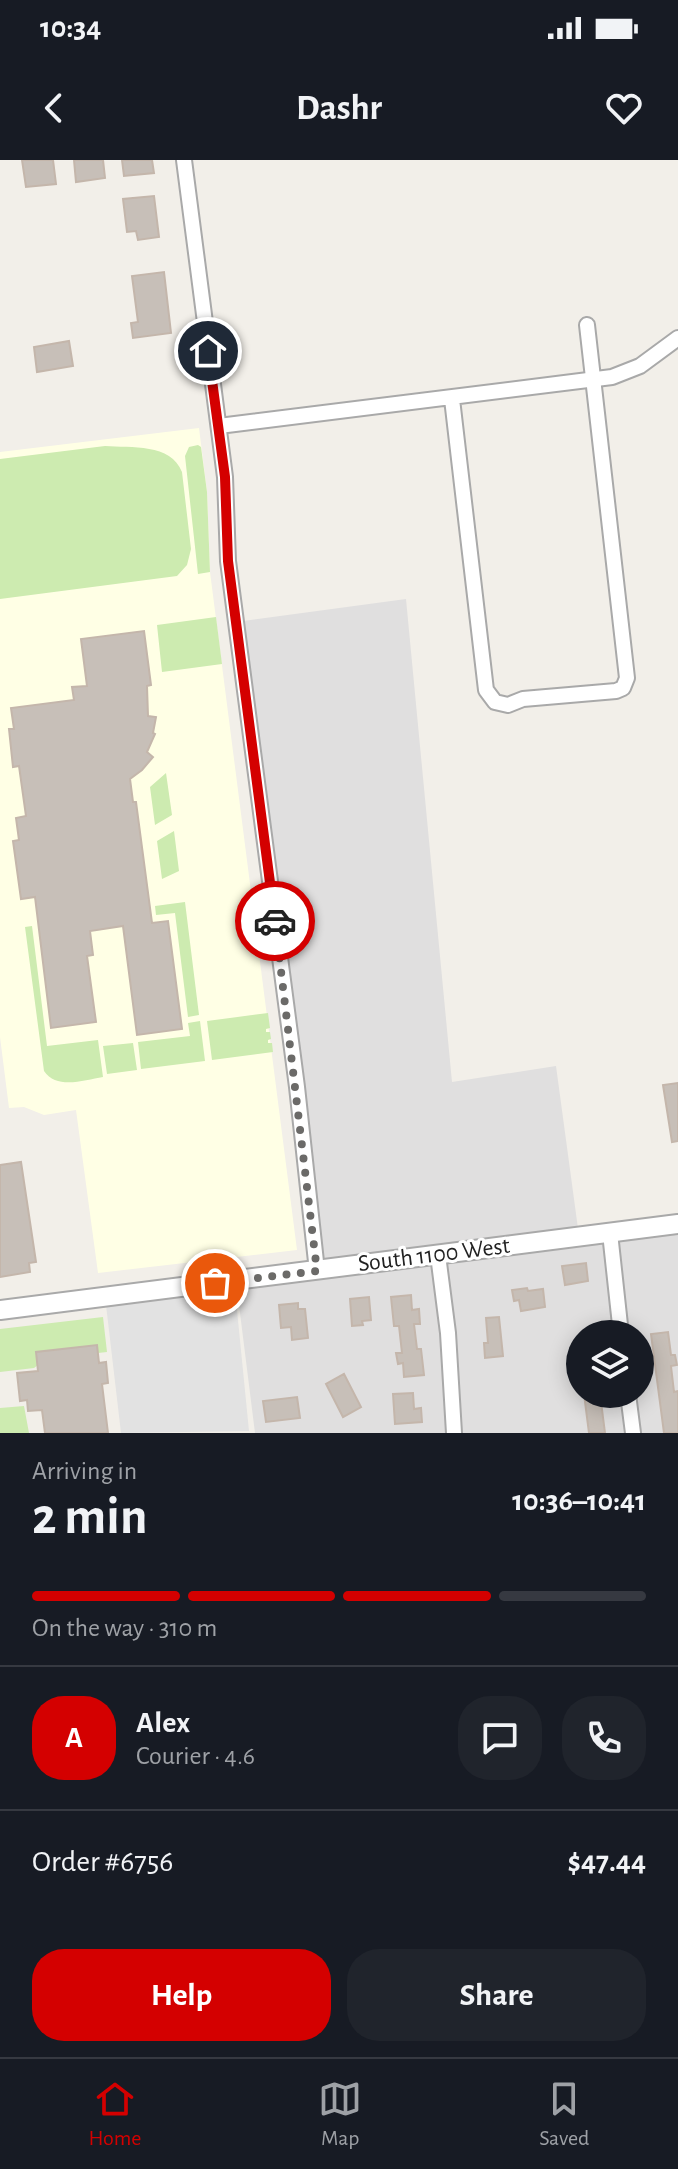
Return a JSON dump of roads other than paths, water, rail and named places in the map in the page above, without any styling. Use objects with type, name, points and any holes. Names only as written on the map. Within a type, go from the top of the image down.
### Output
[{"type":"street","points":[[184,160],[225,477],[228,561],[297,1087],[317,1271]]},
{"type":"street","points":[[452,399],[486,690],[495,702],[508,705],[523,699],[623,688],[627,678],[587,325]]},
{"type":"street","points":[[219,426],[612,377],[640,366],[678,338]]},
{"type":"street","name":"South 1100 West","points":[[0,1310],[678,1224]]},
{"type":"street","points":[[610,1233],[619,1320]]},
{"type":"street","points":[[438,1255],[448,1333],[454,1433]]},
{"type":"street","points":[[630,1408],[633,1433]]}]
